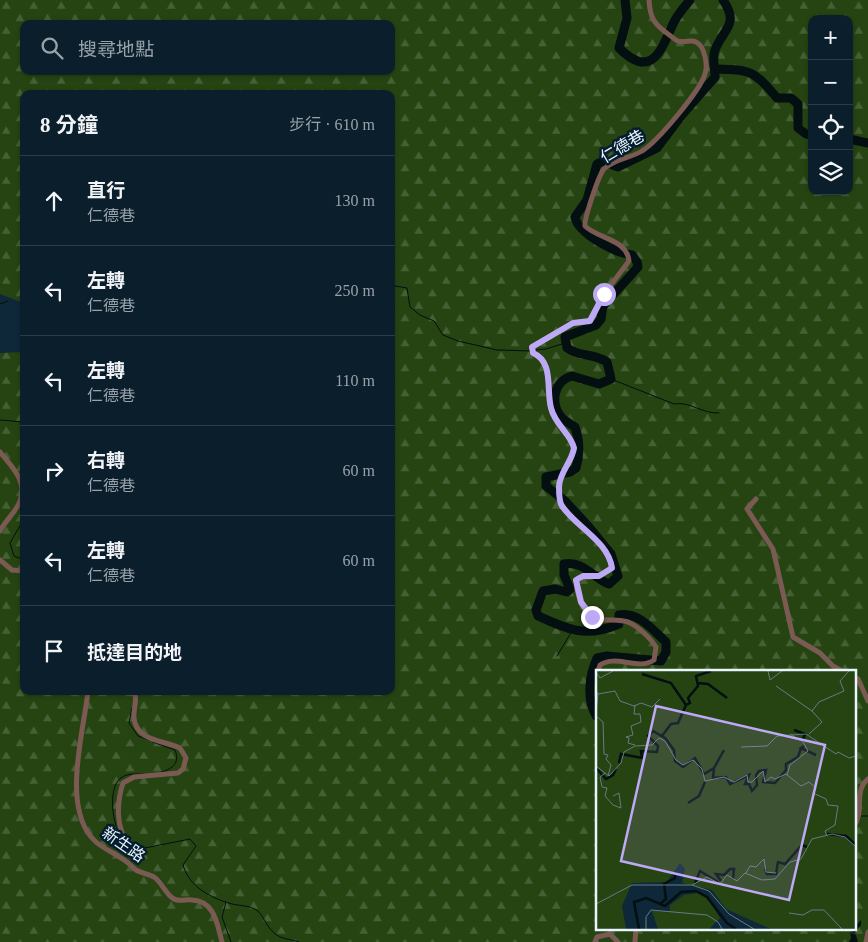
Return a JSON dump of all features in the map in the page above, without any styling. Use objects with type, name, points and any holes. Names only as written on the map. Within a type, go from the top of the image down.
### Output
[{"type":"street","name":"仁德巷","points":[[598,670],[600,665],[608,661],[648,664],[654,660],[656,647],[632,623],[624,620],[607,622],[592,617],[581,602],[576,583],[578,578],[597,576],[612,568],[602,548],[561,505],[562,476],[571,460],[573,444],[554,418],[548,397],[545,362],[542,357],[533,353],[532,347],[573,323],[590,321],[604,294],[629,261],[629,254],[621,245],[590,231],[585,226],[587,212],[600,176],[607,167],[641,152],[651,145],[696,89],[705,74],[703,52],[699,44],[695,41],[678,41],[651,19],[649,0]]},
{"type":"street","points":[[0,452],[20,479]]},
{"type":"street","points":[[756,499],[747,509],[773,549],[793,637],[820,653],[833,666],[840,670]]},
{"type":"street","points":[[0,531],[20,501]]},
{"type":"street","points":[[0,560],[12,570],[20,571]]},
{"type":"street","points":[[856,678],[868,700]]},
{"type":"street","name":"新生路","points":[[87,695],[76,776],[81,815],[87,830],[94,840],[107,851],[121,858],[137,870],[155,877],[171,898],[199,900],[206,903],[215,916],[222,942]]},
{"type":"street","points":[[129,843],[123,837],[120,827],[119,804],[123,783],[134,777],[178,773],[183,769],[186,758],[180,748],[150,738],[136,728],[133,717],[134,695]]},
{"type":"street","points":[[857,821],[860,791],[863,783],[868,779]]},
{"type":"street","points":[[866,942],[868,932]]},
{"type":"street","points":[[595,942],[597,937],[610,934],[618,942]]},
{"type":"green space","points":[[0,0],[868,0],[868,942],[0,942],[0,353],[20,352],[20,695],[395,695],[395,90],[20,90],[20,302],[0,294]]},
{"type":"water","points":[[861,920],[861,925],[855,932],[858,942],[849,942],[851,938],[850,932],[856,930],[856,925]]},
{"type":"waterway","points":[[625,0],[627,18],[619,48],[631,58],[640,62],[648,61],[655,57],[677,16],[690,0]]},
{"type":"waterway","points":[[596,715],[591,703],[590,688],[592,672],[597,658],[607,656],[661,661],[666,652],[666,642],[645,622],[633,616],[619,615],[619,624],[597,631],[587,631],[569,628],[549,621],[538,616],[536,610],[543,591],[555,589],[567,592],[570,589],[564,575],[564,564],[571,563],[582,567],[609,584],[618,576],[611,554],[565,501],[546,486],[546,477],[570,472],[576,468],[578,458],[579,442],[577,432],[575,427],[565,421],[558,412],[555,400],[557,388],[572,376],[599,384],[611,379],[607,362],[597,357],[572,351],[567,348],[565,337],[596,325],[601,319],[603,306],[638,267],[632,255],[617,251],[599,242],[583,230],[575,217],[587,200],[597,164],[603,161],[618,167],[657,148],[681,116],[715,77],[714,53],[730,21],[728,8],[723,0]]},
{"type":"waterway","points":[[715,69],[751,73],[777,98],[791,98],[798,104],[798,128],[808,134]]},
{"type":"waterway","points":[[853,140],[868,143]]},
{"type":"waterway","points":[[395,286],[407,288],[410,307],[420,315],[434,321],[443,335],[458,341],[497,350],[532,351]]},
{"type":"waterway","points":[[0,304],[8,301]]},
{"type":"waterway","points":[[536,350],[565,343]]},
{"type":"waterway","points":[[611,379],[674,404],[685,404],[707,412],[719,413]]},
{"type":"waterway","points":[[0,420],[20,422]]},
{"type":"waterway","points":[[20,526],[10,543],[14,556],[20,558]]},
{"type":"waterway","points":[[557,656],[572,631]]},
{"type":"waterway","points":[[132,708],[129,723],[138,736],[149,740]]},
{"type":"waterway","points":[[153,742],[175,750],[176,762],[172,767],[161,772]]},
{"type":"waterway","points":[[126,843],[118,831],[113,811],[116,783],[126,775],[144,774]]},
{"type":"waterway","points":[[861,816],[868,816]]},
{"type":"waterway","points":[[130,845],[145,848],[190,839],[196,846],[183,865],[190,880],[209,895],[232,904],[255,909],[276,935],[299,942]]},
{"type":"waterway","points":[[226,902],[222,917],[231,942]]},
{"type":"route","points":[[592,617],[581,602],[576,580],[583,576],[599,576],[612,568],[602,548],[561,505],[559,482],[571,460],[574,448],[573,444],[556,424],[548,397],[545,362],[542,357],[533,353],[532,347],[558,330],[573,323],[590,321],[594,316],[597,304],[604,294]]}]
